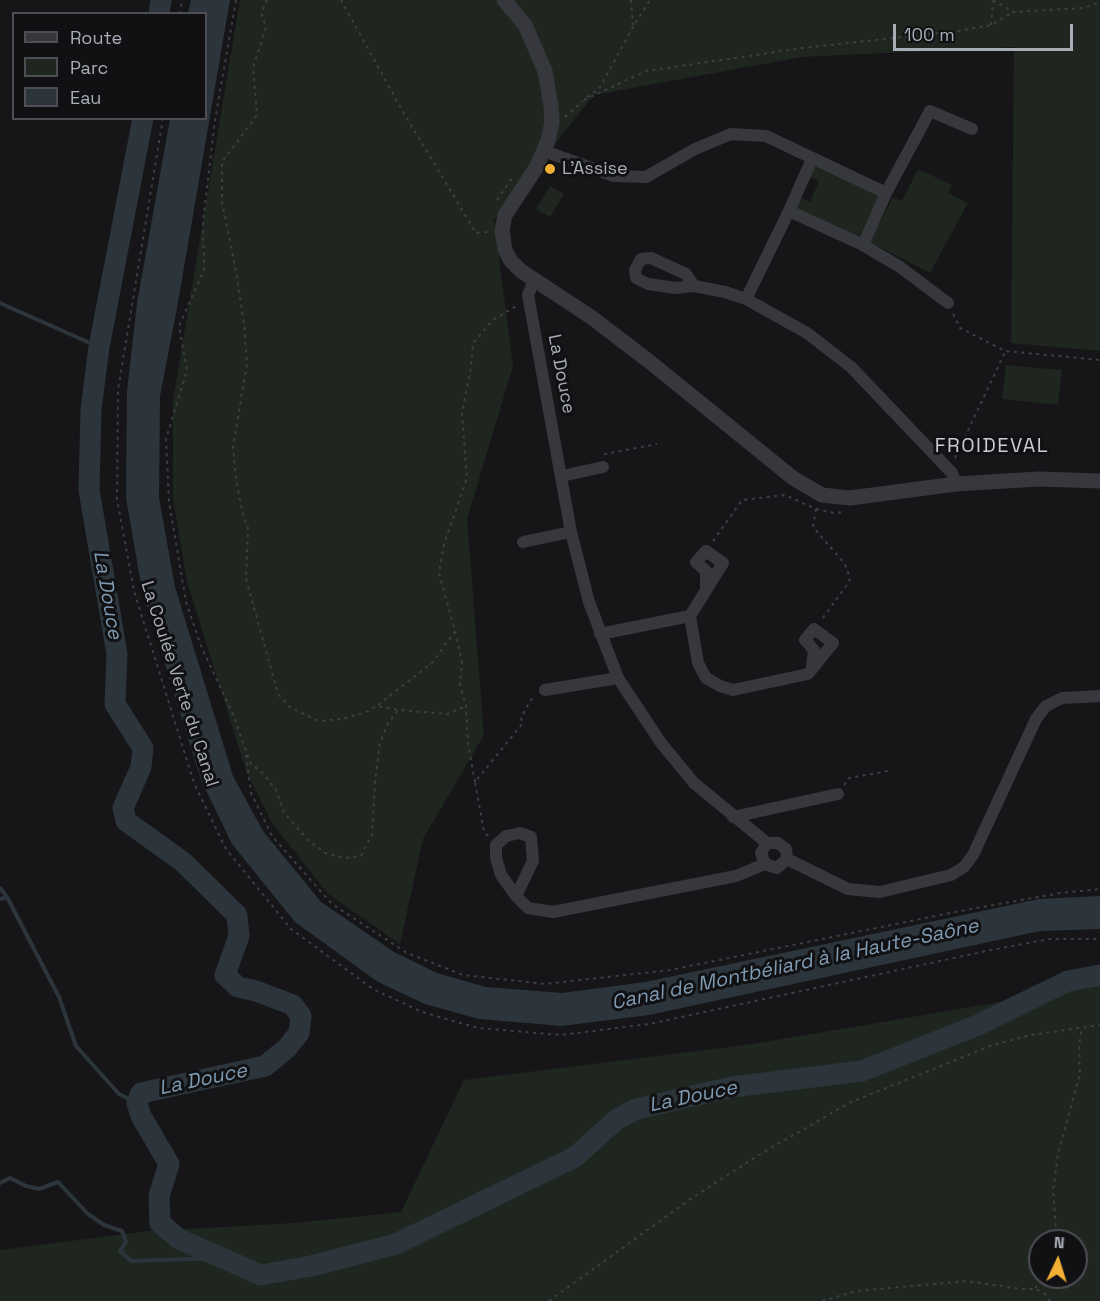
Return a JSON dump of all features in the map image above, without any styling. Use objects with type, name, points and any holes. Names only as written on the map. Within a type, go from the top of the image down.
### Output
[{"type":"street","points":[[504,0],[525,25],[544,71],[549,89],[552,122],[548,141],[536,168],[506,215],[502,230],[505,250],[510,261],[534,280],[591,317],[793,478],[822,495],[836,498],[956,484],[1039,479],[1100,481]]},
{"type":"street","points":[[863,245],[885,193],[930,111],[972,129]]},
{"type":"street","points":[[544,151],[614,176],[646,177],[695,149],[731,134],[766,136],[885,193]]},
{"type":"street","points":[[746,299],[812,159]]},
{"type":"street","points":[[789,211],[863,245],[900,267],[948,303]]},
{"type":"street","name":"La Douce","points":[[534,280],[528,296],[571,532],[600,634],[618,678],[661,743],[694,783],[767,843]]},
{"type":"street","points":[[694,286],[746,299],[807,333],[851,367],[947,467],[956,484]]},
{"type":"street","points":[[562,476],[603,467]]},
{"type":"street","points":[[523,542],[571,532]]},
{"type":"street","points":[[706,589],[706,571],[696,562],[706,551],[723,563],[690,616],[698,663],[706,678],[733,690],[808,674],[832,643],[814,629],[805,640],[814,650],[812,667]]},
{"type":"street","points":[[600,634],[690,616]]},
{"type":"street","points":[[545,690],[618,678]]},
{"type":"street","points":[[787,859],[848,889],[880,892],[951,875],[964,867],[974,855],[1041,712],[1046,706],[1062,698],[1100,696]]},
{"type":"street","points":[[733,817],[838,795]]},
{"type":"street","points":[[516,896],[533,861],[531,837],[520,833],[506,836],[496,845],[496,858],[501,875],[516,896],[528,908],[554,912],[736,876],[765,864],[777,868],[787,859]]},
{"type":"street","points":[[765,864],[761,853],[767,843],[778,843],[786,849],[787,859]]},
{"type":"path","points":[[236,0],[214,120],[203,222],[204,270],[179,326],[187,370],[166,440],[169,502],[186,602],[201,646],[232,712],[251,764],[276,790],[284,813],[308,840],[325,853],[344,858],[361,856],[372,834],[380,743],[388,723],[398,710]]},
{"type":"path","points":[[267,0],[261,13],[266,27],[253,68],[257,115],[222,162],[222,202],[235,266],[244,324],[247,363],[233,447],[236,480],[248,528],[246,579],[278,694],[291,708],[319,721],[364,713],[377,706],[434,662],[455,631]]},
{"type":"path","points":[[341,0],[402,110],[476,233],[502,230]]},
{"type":"path","points":[[631,0],[633,27]]},
{"type":"path","points":[[552,122],[564,117],[599,89],[650,0]]},
{"type":"path","points":[[991,25],[993,0],[1014,12]]},
{"type":"path","points":[[584,100],[646,71],[803,48],[958,31],[991,25],[1014,12],[1084,8],[1100,2]]},
{"type":"path","name":"La Coulée Verte du Canal","points":[[163,120],[117,390],[117,499],[134,591],[194,783],[226,849],[291,929],[373,989],[422,1012],[478,1028],[561,1035],[649,1024],[1050,939],[1100,939]]},
{"type":"path","points":[[497,200],[518,171]]},
{"type":"path","points":[[496,845],[483,832],[468,744],[466,706],[460,684],[462,663],[439,573],[444,544],[467,478],[462,414],[473,343],[493,320],[516,307],[522,298]]},
{"type":"path","points":[[948,303],[960,328],[1005,351],[1100,360]]},
{"type":"path","points":[[947,467],[960,449],[1005,351]]},
{"type":"path","points":[[603,467],[605,454],[657,444]]},
{"type":"path","points":[[706,551],[742,500],[785,495]]},
{"type":"path","points":[[814,629],[850,578],[845,564],[813,527],[816,509]]},
{"type":"path","points":[[475,782],[523,723],[521,718],[530,701],[545,690]]},
{"type":"path","points":[[377,706],[448,714],[466,706]]},
{"type":"path","points":[[246,752],[251,793],[272,836],[332,904],[407,953],[463,975],[545,984],[670,970],[960,911],[1061,893],[1100,889]]},
{"type":"path","points":[[838,795],[849,778],[888,771]]},
{"type":"path","points":[[549,1301],[689,1200],[754,1158],[849,1103],[993,1045],[1031,1035],[1100,1025]]},
{"type":"path","points":[[1056,1229],[1053,1191],[1058,1154],[1080,1074],[1079,1045],[1082,1028]]},
{"type":"path","points":[[822,1301],[856,1291],[967,1281],[1028,1289]]},
{"type":"path","points":[[1034,1289],[1043,1292],[1050,1301]]},
{"type":"green space","points":[[240,0],[1100,0],[1100,351],[1011,343],[1014,47],[802,57],[594,95],[494,220],[513,366],[467,519],[484,735],[423,839],[400,944],[328,894],[272,823],[246,771],[187,581],[173,499],[173,400]]},
{"type":"green space","points":[[816,166],[879,195],[859,238],[794,208],[800,197],[810,202],[819,181],[810,177]]},
{"type":"green space","points":[[918,169],[952,185],[948,193],[968,203],[930,273],[870,242],[893,197],[902,201]]},
{"type":"green space","points":[[550,186],[564,194],[550,217],[536,209]]},
{"type":"green space","points":[[1006,365],[1062,370],[1058,405],[1002,399]]},
{"type":"green space","points":[[1100,985],[1100,1301],[0,1301],[0,1250],[149,1231],[295,1223],[401,1212],[464,1080],[753,1044]]},
{"type":"water","name":"Canal de Montbéliard à la Haute-Saône","points":[[191,0],[230,0],[160,396],[159,498],[175,587],[233,776],[263,831],[321,902],[394,952],[437,973],[486,987],[562,993],[645,982],[1039,899],[1100,896],[1100,929],[1040,931],[649,1015],[562,1026],[479,1019],[425,1004],[378,982],[295,922],[232,844],[201,780],[142,590],[126,498],[127,391],[137,303],[170,120],[207,120],[207,12],[188,12]]},
{"type":"waterway","name":"La Douce","points":[[159,12],[161,0]]},
{"type":"waterway","name":"La Douce","points":[[143,120],[99,347],[91,410],[89,490],[117,654],[115,704],[143,748],[141,767],[123,808],[126,821],[183,862],[237,915],[239,936],[225,975],[238,987],[293,1005],[301,1016],[299,1033],[287,1048],[265,1066],[141,1093],[137,1103],[141,1116],[169,1164],[159,1196],[160,1223],[179,1239],[261,1275],[311,1266],[396,1244],[575,1157],[616,1120],[636,1109],[732,1087],[862,1071],[978,1025],[1068,981],[1100,975]]},
{"type":"waterway","points":[[0,303],[99,347]]},
{"type":"waterway","points":[[0,888],[7,897]]},
{"type":"waterway","points":[[0,899],[7,897],[59,997],[76,1046],[119,1094],[137,1103]]},
{"type":"waterway","points":[[0,1183],[10,1178],[26,1186],[39,1189],[58,1182],[88,1214],[104,1225],[122,1231],[126,1242],[120,1251],[131,1261],[223,1258]]},
{"type":"place","name":"L'Assise","points":[[550,169]]},
{"type":"district","name":"FROIDEVAL","points":[[992,447]]}]
